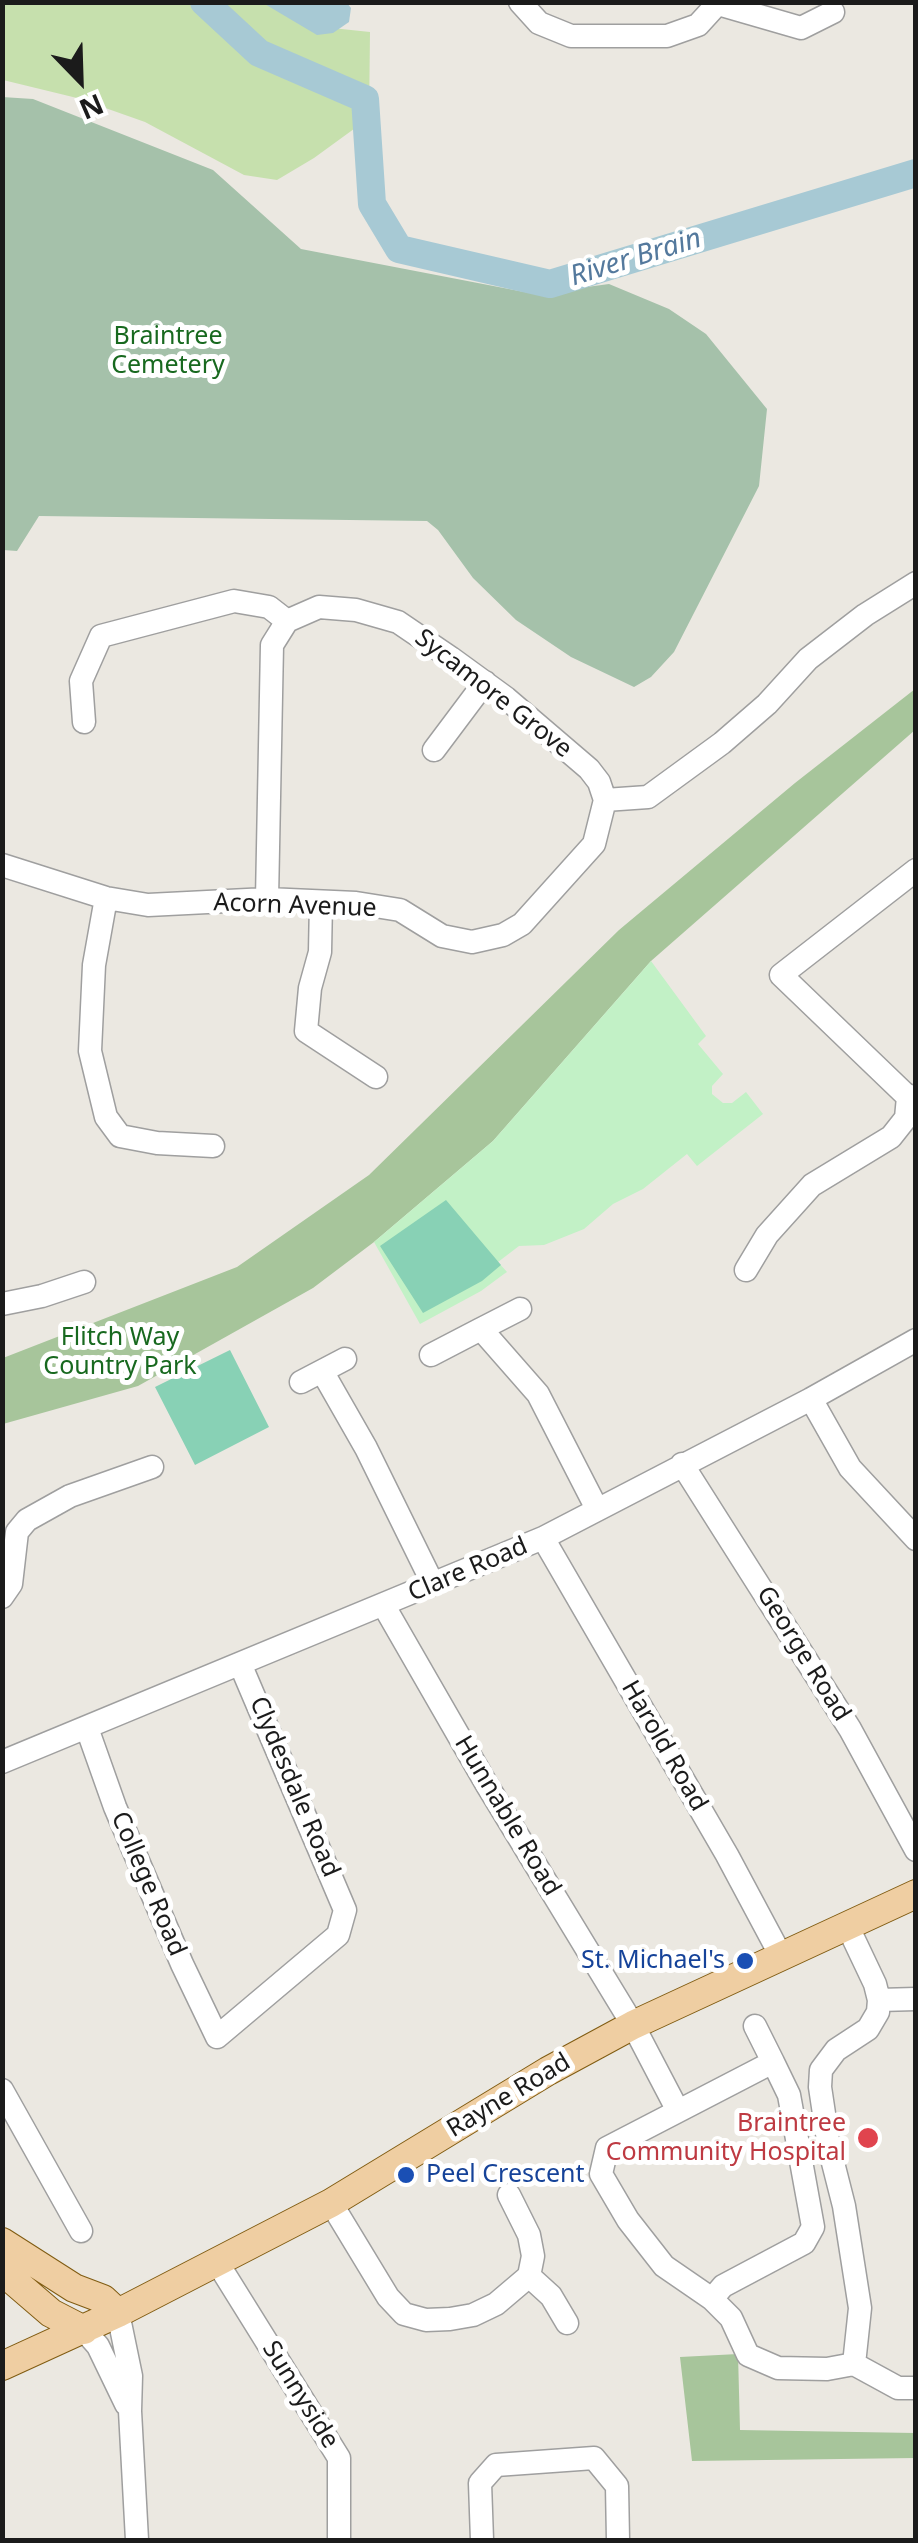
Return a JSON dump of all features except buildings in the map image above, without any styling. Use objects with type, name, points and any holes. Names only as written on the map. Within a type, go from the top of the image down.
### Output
[{"type":"main road","name":"Rayne Road","points":[[2,2366],[84,2330],[331,2203],[548,2070],[633,2025],[916,1894]]},
{"type":"main road","points":[[2,2242],[74,2288],[103,2299],[118,2313]]},
{"type":"main road","points":[[2,2271],[51,2312],[84,2330]]},
{"type":"main road","points":[[74,2288],[84,2330]]},
{"type":"street","points":[[520,2],[539,23],[571,36],[667,36],[698,25],[719,3],[801,28],[834,12]]},
{"type":"street","points":[[606,800],[648,797],[767,704],[808,660],[865,615],[916,583]]},
{"type":"street","points":[[84,722],[82,681],[101,636],[234,602],[269,607],[287,622],[272,645],[270,671],[267,900]]},
{"type":"street","name":"Sycamore Grove","points":[[287,622],[319,607],[398,622],[484,682],[589,769],[606,800]]},
{"type":"street","points":[[434,750],[484,682]]},
{"type":"street","name":"Acorn Avenue","points":[[2,865],[106,898],[148,904],[267,900],[400,910],[442,936],[472,942],[503,935],[522,924],[594,844],[606,800]]},
{"type":"street","points":[[746,1270],[798,1198],[812,1185],[891,1138],[906,1118],[912,1097],[781,975],[916,870]]},
{"type":"street","points":[[106,898],[94,965],[90,1036],[97,1088],[106,1117],[120,1136],[213,1146]]},
{"type":"street","points":[[321,902],[320,952],[310,988],[306,1031],[376,1077]]},
{"type":"street","points":[[2,1304],[84,1282]]},
{"type":"street","points":[[431,1354],[520,1309]]},
{"type":"street","points":[[481,1329],[538,1394],[597,1509]]},
{"type":"street","name":"Clare Road","points":[[2,1762],[543,1538],[811,1400],[916,1340]]},
{"type":"street","points":[[345,1359],[312,1376],[366,1448],[433,1584]]},
{"type":"street","points":[[811,1400],[850,1468],[916,1538]]},
{"type":"street","points":[[2,1596],[11,1584],[17,1532],[27,1520],[143,1463]]},
{"type":"street","name":"George Road","points":[[682,1464],[850,1729],[916,1850]]},
{"type":"street","name":"Harold Road","points":[[543,1538],[781,1956]]},
{"type":"street","name":"Hunnable Road","points":[[384,1606],[633,2025],[678,2112]]},
{"type":"street","name":"Clydesdale Road","points":[[217,2036],[338,1936],[345,1910],[241,1666]]},
{"type":"street","name":"College Road","points":[[87,1728],[122,1824],[217,2036]]},
{"type":"street","points":[[847,1925],[879,2000],[878,2012],[868,2029],[836,2050],[821,2070],[829,2148],[844,2206],[860,2308],[854,2364]]},
{"type":"street","points":[[879,2000],[916,1999]]},
{"type":"street","points":[[712,2299],[723,2286],[804,2243],[813,2227],[789,2095],[754,2026]]},
{"type":"street","points":[[772,2062],[607,2148],[601,2174],[628,2220],[664,2266],[712,2299],[731,2318],[748,2355],[778,2368],[854,2364],[898,2388],[916,2388]]},
{"type":"street","points":[[2,2090],[81,2231]]},
{"type":"street","points":[[331,2203],[388,2297],[404,2314],[426,2320],[472,2316],[496,2304],[529,2276],[533,2256],[529,2235],[509,2195]]},
{"type":"street","name":"Sunnyside","points":[[217,2262],[339,2458],[339,2540]]},
{"type":"street","points":[[529,2276],[551,2296],[567,2322]]},
{"type":"street","points":[[118,2313],[131,2376],[137,2540]]},
{"type":"street","points":[[84,2330],[106,2360],[130,2412]]},
{"type":"street","points":[[482,2540],[480,2483],[496,2465],[594,2458],[617,2486],[618,2540]]},
{"type":"green space","points":[[3,3],[279,3],[332,28],[370,32],[369,118],[277,180],[244,175],[145,122],[77,98],[3,80]]},
{"type":"green space","name":"Braintree Cemetery","points":[[2,97],[33,99],[213,170],[301,249],[535,294],[609,284],[669,309],[706,334],[767,409],[759,486],[674,652],[651,677],[634,687],[571,657],[516,620],[473,578],[427,521],[39,516],[17,551],[3,550]]},
{"type":"green space","name":"Flitch Way Country Park","points":[[915,689],[915,730],[651,961],[493,1141],[374,1242],[313,1288],[138,1386],[3,1424],[3,1358],[237,1267],[369,1175],[619,930]]},
{"type":"green space","points":[[651,961],[706,1036],[698,1044],[723,1074],[712,1086],[712,1094],[723,1103],[732,1103],[746,1092],[763,1114],[697,1166],[687,1154],[643,1189],[613,1204],[584,1229],[544,1245],[519,1246],[498,1262],[507,1272],[420,1324],[374,1242],[493,1141]]},
{"type":"green space","points":[[446,1200],[501,1265],[482,1281],[423,1313],[380,1246]]},
{"type":"green space","points":[[230,1350],[269,1427],[195,1465],[155,1387]]},
{"type":"green space","points":[[738,2354],[740,2430],[915,2433],[915,2458],[692,2461],[680,2357]]},
{"type":"water","points":[[263,3],[347,3],[351,8],[349,22],[333,33],[317,35]]},
{"type":"waterway","name":"River Brain","points":[[204,2],[259,53],[365,99],[372,204],[399,249],[550,284],[916,173]]},
{"type":"place","name":"St. Michael's","points":[[745,1961]]},
{"type":"place","name":"Braintree Community Hospital","points":[[868,2138]]},
{"type":"place","name":"Peel Crescent","points":[[406,2175]]}]
